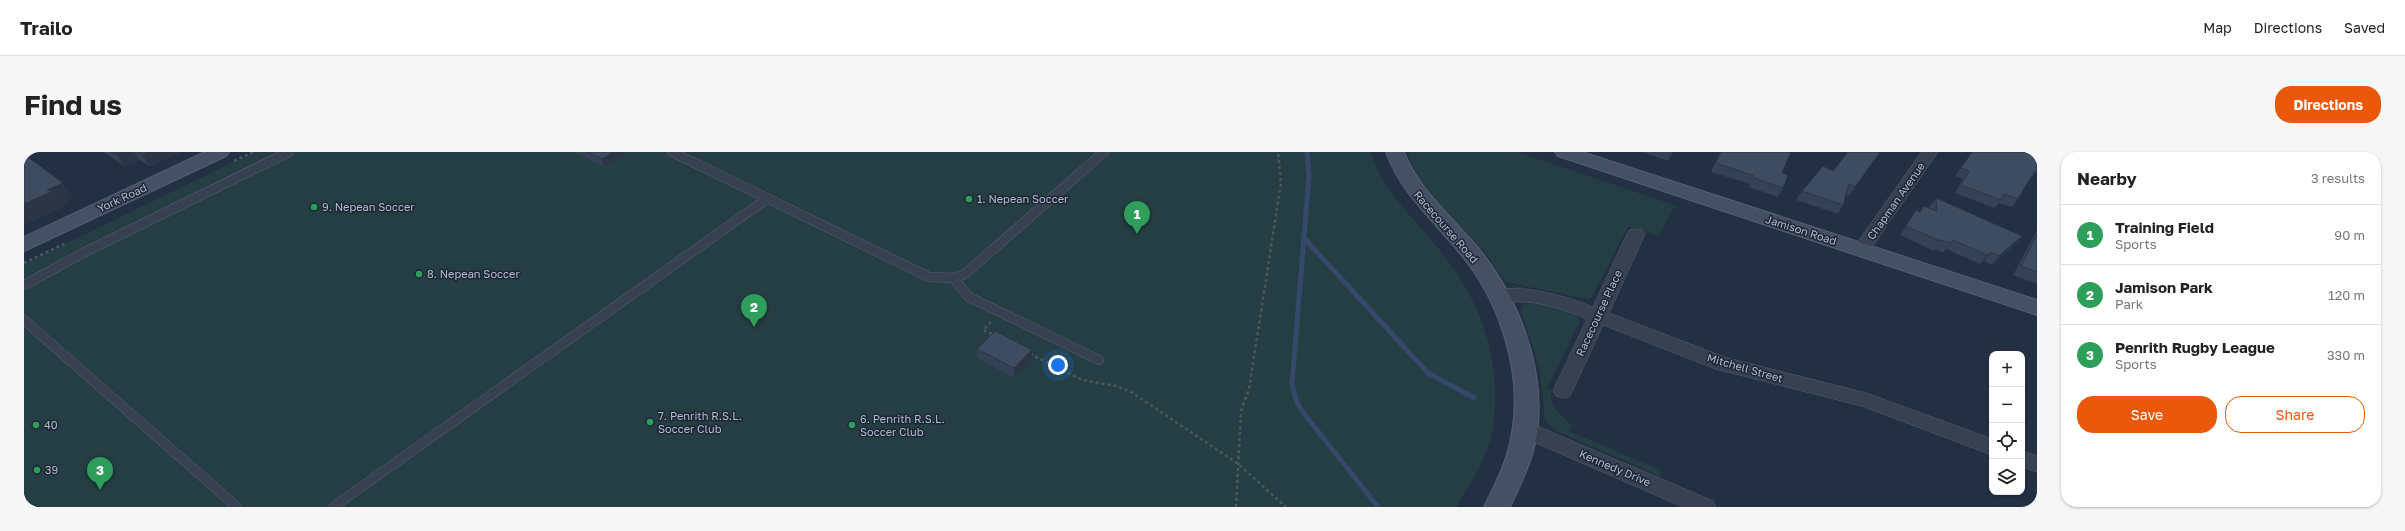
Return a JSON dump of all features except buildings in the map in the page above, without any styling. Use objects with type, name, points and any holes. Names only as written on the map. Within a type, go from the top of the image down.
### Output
[{"type":"street","name":"York Road","points":[[24,245],[220,152]]},
{"type":"street","name":"Racecourse Road","points":[[1395,152],[1400,170],[1419,197],[1468,249],[1498,296],[1519,355],[1525,390],[1524,429],[1518,460],[1497,507]]},
{"type":"street","name":"Jamison Road","points":[[1564,152],[2037,308]]},
{"type":"street","name":"Chapman Avenue","points":[[1861,250],[1930,152]]},
{"type":"street","name":"Racecourse Place","points":[[1563,391],[1636,234]]},
{"type":"street","name":"Mitchell Street","points":[[1498,296],[1548,300],[1598,316],[1731,366],[1866,400],[1989,446]]},
{"type":"street","name":"Kennedy Drive","points":[[1524,429],[1705,507]]},
{"type":"street","points":[[2025,460],[2037,464]]},
{"type":"lane","points":[[24,285],[76,256],[289,152]]},
{"type":"lane","points":[[672,152],[929,277],[953,278],[965,274],[1104,152]]},
{"type":"lane","points":[[333,507],[768,198]]},
{"type":"lane","points":[[953,278],[969,296],[1099,360]]},
{"type":"lane","points":[[24,320],[237,507]]},
{"type":"path","points":[[1236,507],[1237,463],[1241,412],[1249,390],[1281,183],[1278,152]]},
{"type":"path","points":[[997,337],[983,330],[1001,312]]},
{"type":"path","points":[[1025,351],[1082,380],[1116,386],[1131,392],[1237,463],[1286,507]]},
{"type":"green space","points":[[254,152],[1371,152],[1376,166],[1389,190],[1447,260],[1470,295],[1478,313],[1491,352],[1494,373],[1495,406],[1490,442],[1475,475],[1457,507],[24,507],[24,264]]},
{"type":"green space","points":[[1408,152],[1517,152],[1680,207],[1673,208],[1659,236],[1628,226],[1592,297],[1588,299],[1505,282],[1484,251],[1440,205],[1420,180],[1413,167]]},
{"type":"green space","points":[[1508,284],[1587,301],[1525,290],[1525,288],[1516,288]]},
{"type":"green space","points":[[1528,303],[1541,303],[1557,306],[1571,312],[1577,316],[1580,321],[1547,388],[1552,391],[1551,401],[1553,406],[1572,425],[1569,431],[1661,470],[1660,476],[1556,431],[1545,421],[1540,370],[1521,310],[1522,306]]},
{"type":"waterway","points":[[1304,238],[1309,176],[1307,152]]},
{"type":"waterway","points":[[1304,238],[1428,373],[1474,398]]},
{"type":"waterway","points":[[1304,238],[1292,384],[1296,400],[1302,411],[1378,507]]},
{"type":"place","name":"1. Nepean Soccer","points":[[969,199]]},
{"type":"place","name":"9. Nepean Soccer","points":[[314,207]]},
{"type":"place","name":"Training Field","points":[[1137,234]]},
{"type":"place","name":"8. Nepean Soccer","points":[[419,274]]},
{"type":"place","name":"Jamison Park","points":[[754,327]]},
{"type":"place","name":"7. Penrith R.S.L. Soccer Club","points":[[650,422]]},
{"type":"place","name":"40","points":[[36,425]]},
{"type":"place","name":"6. Penrith R.S.L. Soccer Club","points":[[852,425]]},
{"type":"place","name":"39","points":[[37,470]]},
{"type":"place","name":"Penrith Rugby League","points":[[100,490]]}]
